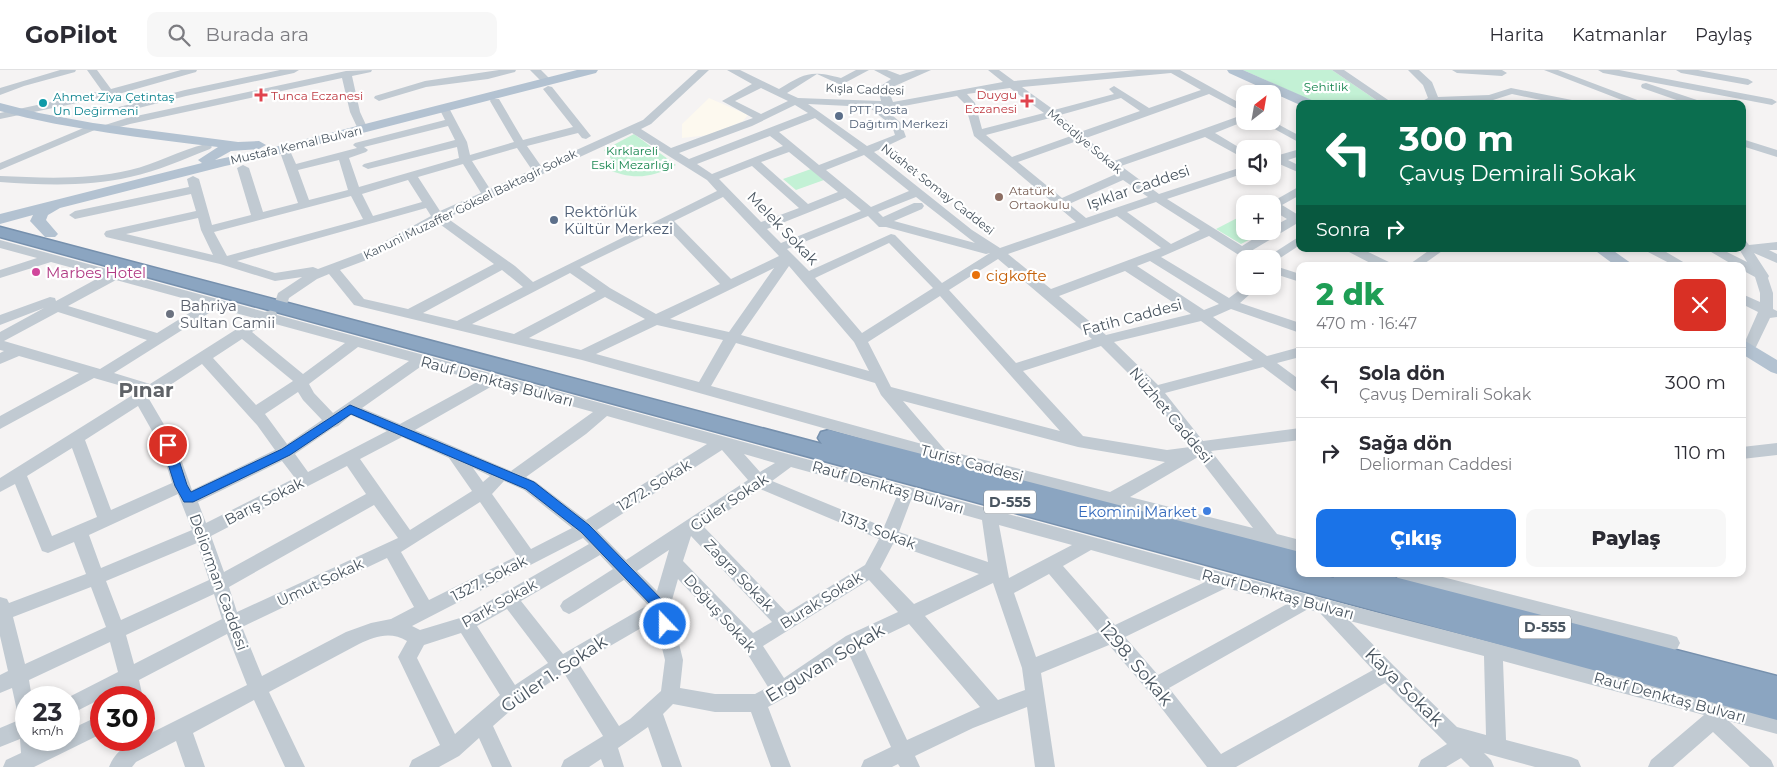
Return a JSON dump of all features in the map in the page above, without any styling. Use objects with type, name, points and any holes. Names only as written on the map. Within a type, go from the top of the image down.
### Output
[{"type":"highway","name":"Rauf Denktaş Bulvarı","points":[[0,220],[282,305],[1272,547],[1296,572]]},
{"type":"highway","name":"Rauf Denktaş Bulvarı","points":[[0,232],[282,305],[1305,582],[1726,710],[1777,707]]},
{"type":"highway","name":"D-555","points":[[1357,577],[1554,621],[1777,688]]},
{"type":"main road","name":"Mustafa Kemal Bulvarı","points":[[357,128],[578,70]]},
{"type":"main road","name":"Mustafa Kemal Bulvarı","points":[[0,220],[223,154],[288,144],[444,108],[592,70]]},
{"type":"main road","points":[[1225,70],[1296,102]]},
{"type":"main road","points":[[1233,70],[1300,100]]},
{"type":"main road","points":[[0,107],[223,154]]},
{"type":"main road","name":"Mustafa Kemal Bulvarı","points":[[0,215],[180,169],[223,154]]},
{"type":"main road","points":[[50,234],[38,221],[42,212],[57,204]]},
{"type":"main road","points":[[1606,252],[1621,262]]},
{"type":"main road","points":[[1615,252],[1630,262]]},
{"type":"main road","points":[[1746,344],[1777,361]]},
{"type":"main road","points":[[1746,344],[1777,368]]},
{"type":"street","points":[[0,92],[27,82],[71,70]]},
{"type":"street","points":[[92,70],[127,121]]},
{"type":"street","points":[[0,116],[109,93],[192,70]]},
{"type":"street","points":[[118,110],[185,93],[294,70]]},
{"type":"street","points":[[3,162],[100,128],[127,121],[367,70]]},
{"type":"street","points":[[378,98],[425,84],[511,70]]},
{"type":"street","name":"Kanuni Muzaffer Göksel Baktagir Sokak","points":[[0,486],[243,332],[321,280],[332,268],[373,253],[438,217],[647,122],[704,70]]},
{"type":"street","name":"Nüshet Somay Caddesi","points":[[732,70],[796,101],[816,114],[865,150],[968,233],[999,253]]},
{"type":"street","points":[[779,93],[817,70],[841,82],[864,70]]},
{"type":"street","points":[[879,70],[898,80]]},
{"type":"street","points":[[887,105],[883,88],[898,80],[926,70]]},
{"type":"street","name":"Mecidiye Sokak","points":[[993,70],[1052,114],[1124,175],[1238,250]]},
{"type":"street","points":[[1166,70],[1210,90],[1236,105]]},
{"type":"street","name":"Kışla Caddesi","points":[[796,101],[832,100],[887,105],[908,104],[1013,84],[1166,70]]},
{"type":"street","points":[[1337,70],[1383,100]]},
{"type":"street","points":[[1413,70],[1428,84],[1434,100],[1490,98],[1511,91],[1584,99]]},
{"type":"street","points":[[1457,70],[1502,73]]},
{"type":"street","points":[[1549,70],[1584,99]]},
{"type":"street","points":[[1603,70],[1772,102]]},
{"type":"street","points":[[1603,70],[1676,100]]},
{"type":"street","points":[[1682,70],[1748,82]]},
{"type":"street","points":[[346,74],[360,148],[368,166],[377,175],[398,179]]},
{"type":"street","points":[[1100,77],[1121,95],[1148,112]]},
{"type":"street","points":[[542,79],[594,145]]},
{"type":"street","points":[[760,84],[727,101],[762,118]]},
{"type":"street","points":[[1010,161],[1210,90]]},
{"type":"street","points":[[960,93],[970,103],[978,134],[1084,223]]},
{"type":"street","points":[[978,134],[1121,95]]},
{"type":"street","points":[[1729,100],[1737,95]]},
{"type":"street","points":[[495,101],[520,144],[539,170]]},
{"type":"street","points":[[671,152],[762,118],[796,101]]},
{"type":"street","points":[[819,169],[901,137],[897,125],[872,104]]},
{"type":"street","points":[[444,108],[461,142],[465,159],[488,194]]},
{"type":"street","points":[[687,164],[816,114]]},
{"type":"street","points":[[1113,165],[1236,121]]},
{"type":"street","points":[[293,168],[343,156],[360,148],[450,122]]},
{"type":"street","name":"Melek Sokak","points":[[647,122],[671,152]]},
{"type":"street","name":"Melek Sokak","points":[[633,128],[711,178],[807,277],[860,340],[882,385],[940,455]]},
{"type":"street","points":[[207,230],[355,192],[465,159],[580,129]]},
{"type":"street","points":[[1281,130],[1296,138]]},
{"type":"street","points":[[772,131],[882,222],[999,253]]},
{"type":"street","points":[[1206,133],[1236,151]]},
{"type":"street","points":[[368,166],[461,142]]},
{"type":"street","points":[[1746,143],[1777,153]]},
{"type":"street","points":[[711,178],[791,147]]},
{"type":"street","points":[[1281,158],[1296,153]]},
{"type":"street","points":[[0,179],[64,182],[121,176],[145,169],[223,154],[258,217]]},
{"type":"street","points":[[287,156],[305,205]]},
{"type":"street","points":[[343,156],[355,192],[370,220]]},
{"type":"street","points":[[754,162],[807,209]]},
{"type":"street","points":[[1281,162],[1296,168]]},
{"type":"street","name":"Işıklar Caddesi","points":[[860,340],[999,253],[1236,172]]},
{"type":"street","points":[[1060,203],[1124,175]]},
{"type":"street","points":[[411,176],[438,217],[503,264],[531,288]]},
{"type":"street","points":[[75,215],[153,198],[195,184],[207,230],[223,261]]},
{"type":"street","points":[[460,325],[571,267],[725,191]]},
{"type":"street","points":[[582,355],[729,284],[783,253],[868,212],[918,192]]},
{"type":"street","points":[[1296,192],[1273,205],[1296,219]]},
{"type":"street","points":[[758,228],[847,193]]},
{"type":"street","points":[[153,198],[161,222]]},
{"type":"street","points":[[223,261],[429,204]]},
{"type":"street","points":[[882,222],[918,206]]},
{"type":"street","points":[[1118,211],[1170,250]]},
{"type":"street","points":[[202,212],[110,234],[223,261],[275,277],[332,268]]},
{"type":"street","points":[[667,221],[729,284]]},
{"type":"street","points":[[1244,250],[1296,221]]},
{"type":"street","points":[[882,222],[891,238],[942,290],[1078,441]]},
{"type":"street","points":[[1049,295],[1170,250],[1209,231]]},
{"type":"street","points":[[807,277],[891,238]]},
{"type":"street","name":"Rauf Denktaş Bulvarı","points":[[0,244],[107,275],[217,302],[282,305],[356,342],[491,380],[724,441],[1225,580],[1305,582],[1325,607],[1493,649],[1777,725]]},
{"type":"street","points":[[1281,259],[1296,244]]},
{"type":"street","points":[[1748,247],[1777,246]]},
{"type":"street","points":[[1748,247],[1777,259]]},
{"type":"street","points":[[1748,247],[1772,293],[1773,320]]},
{"type":"street","points":[[1359,252],[1378,262]]},
{"type":"street","points":[[1419,262],[1434,252]]},
{"type":"street","points":[[1658,252],[1676,262]]},
{"type":"street","points":[[1718,252],[1737,262]]},
{"type":"street","points":[[702,389],[783,253]]},
{"type":"street","name":"Nüzhet Caddesi","points":[[999,253],[1103,340],[1154,391],[1272,547]]},
{"type":"street","points":[[1150,256],[1230,304],[1296,327]]},
{"type":"street","points":[[0,274],[50,258]]},
{"type":"street","points":[[412,313],[503,264]]},
{"type":"street","points":[[1126,265],[1203,316],[1296,384]]},
{"type":"street","points":[[571,267],[605,291],[656,320],[732,337],[1015,426],[1078,441],[1167,456],[1296,435]]},
{"type":"street","points":[[1746,267],[1765,277]]},
{"type":"street","name":"Turist Caddesi","points":[[332,268],[359,302],[412,313],[582,355],[940,455],[1109,499],[1272,547],[1296,547]]},
{"type":"street","points":[[1281,270],[1296,276]]},
{"type":"street","points":[[0,338],[49,305],[107,275]]},
{"type":"street","points":[[516,339],[605,291]]},
{"type":"street","name":"Fatih Caddesi","points":[[1014,369],[1103,340],[1203,316],[1230,304],[1242,295]]},
{"type":"street","points":[[1746,301],[1773,320]]},
{"type":"street","points":[[0,423],[98,373],[217,302]]},
{"type":"street","points":[[0,320],[49,305],[157,338]]},
{"type":"street","points":[[1746,342],[1773,320]]},
{"type":"street","points":[[243,332],[301,382],[308,396],[333,422]]},
{"type":"street","points":[[255,413],[356,342]]},
{"type":"street","points":[[0,345],[98,373],[147,394]]},
{"type":"street","points":[[0,359],[19,350]]},
{"type":"street","points":[[1154,391],[1296,353]]},
{"type":"street","points":[[204,357],[255,413],[286,452],[305,480]]},
{"type":"street","points":[[19,475],[48,546],[106,520],[185,492],[286,452],[333,422],[421,360]]},
{"type":"street","name":"Barış Sokak","points":[[1,610],[96,578],[202,533],[401,431],[491,380]]},
{"type":"street","name":"Deliorman Caddesi","points":[[147,394],[202,533],[218,584],[257,687],[295,767]]},
{"type":"street","points":[[350,409],[530,486],[585,529],[661,607]]},
{"type":"street","name":"Umut Sokak","points":[[80,700],[232,623],[408,540],[581,430],[606,410]]},
{"type":"street","points":[[76,439],[106,520]]},
{"type":"street","points":[[724,441],[759,482]]},
{"type":"street","name":"1272. Sokak","points":[[585,529],[724,441]]},
{"type":"street","points":[[1746,453],[1777,449]]},
{"type":"street","points":[[1109,499],[1124,493],[1197,450]]},
{"type":"street","points":[[454,453],[528,558]]},
{"type":"street","points":[[350,457],[408,540]]},
{"type":"street","name":"Güler Sokak","points":[[670,695],[674,660],[661,607],[674,562],[688,530],[790,460]]},
{"type":"street","name":"1313. Sokak","points":[[759,482],[1001,581]]},
{"type":"street","name":"Burak Sokak","points":[[751,644],[871,570],[889,536],[906,493]]},
{"type":"street","points":[[0,684],[218,584],[376,496]]},
{"type":"street","points":[[989,515],[1001,581],[1031,668],[1045,767]]},
{"type":"street","name":"1327. Sokak","points":[[392,627],[585,529]]},
{"type":"street","points":[[569,606],[688,530]]},
{"type":"street","name":"Zagra Sokak","points":[[688,530],[786,623]]},
{"type":"street","points":[[79,532],[116,630],[131,686]]},
{"type":"street","name":"Erguvan Sokak","points":[[670,695],[715,703],[757,703],[781,690],[852,642],[911,613],[1050,563],[1090,542]]},
{"type":"street","name":"Park Sokak","points":[[418,639],[465,624],[601,546]]},
{"type":"street","points":[[391,549],[425,610]]},
{"type":"street","name":"Doğuş Sokak","points":[[674,562],[751,644],[781,690]]},
{"type":"street","name":"1298. Sokak","points":[[1050,563],[1156,686],[1218,767]]},
{"type":"street","points":[[871,570],[911,613],[994,710]]},
{"type":"street","points":[[1414,577],[1554,621],[1671,643]]},
{"type":"street","points":[[1031,668],[1112,635],[1225,580]]},
{"type":"street","points":[[1156,686],[1305,582]]},
{"type":"street","points":[[509,598],[564,663],[611,742],[614,767]]},
{"type":"street","name":"Güler 1. Sokak","points":[[419,767],[452,749],[512,697],[564,663],[661,607]]},
{"type":"street","name":"Kaya Sokak","points":[[1325,607],[1387,672],[1484,767]]},
{"type":"street","points":[[1,610],[21,686]]},
{"type":"street","points":[[465,624],[512,697]]},
{"type":"street","points":[[155,739],[182,730],[257,687],[369,631],[392,627],[406,631],[418,639],[407,657],[452,749]]},
{"type":"street","points":[[852,642],[906,759]]},
{"type":"street","points":[[1493,649],[1496,747]]},
{"type":"street","points":[[1218,767],[1387,672]]},
{"type":"street","points":[[571,767],[611,742],[670,695]]},
{"type":"street","points":[[871,767],[906,759],[967,721],[1036,695]]},
{"type":"street","points":[[757,703],[781,767]]},
{"type":"street","points":[[1658,767],[1726,710],[1764,767]]},
{"type":"street","points":[[652,711],[672,767]]},
{"type":"street","points":[[482,724],[502,767]]},
{"type":"street","points":[[182,730],[195,767]]},
{"type":"street","points":[[0,738],[15,731]]},
{"type":"street","points":[[1428,767],[1457,740],[1496,747],[1571,767]]},
{"type":"street","points":[[119,767],[134,751]]},
{"type":"shaded area","points":[[709,98],[748,115],[743,121],[709,135],[682,138],[682,124]]},
{"type":"green space","name":"Şehitlik","points":[[1243,70],[1332,70],[1376,100],[1310,100],[1281,87],[1281,85],[1277,85]]},
{"type":"green space","name":"Kırklareli Eski Mezarlığı","points":[[634,134],[676,165],[657,173],[640,176],[623,175],[604,168],[612,160],[604,150]]},
{"type":"green space","points":[[811,169],[824,180],[796,190],[783,179]]},
{"type":"green space","points":[[1236,219],[1236,240],[1249,240],[1241,244],[1216,229]]},
{"type":"place","name":"Tunca Eczanesi","points":[[261,95]]},
{"type":"place","name":"Duygu Eczanesi","points":[[1027,101]]},
{"type":"place","name":"Ahmet Ziya Çetintaş Un Değirmeni","points":[[43,103]]},
{"type":"place","name":"PTT Posta Dağıtım Merkezi","points":[[839,116]]},
{"type":"place","name":"Atatürk Ortaokulu","points":[[999,197]]},
{"type":"place","name":"Rektörlük Kültür Merkezi","points":[[554,220]]},
{"type":"place","name":"Marbes Hotel","points":[[36,272]]},
{"type":"place","name":"cigkofte","points":[[976,275]]},
{"type":"place","name":"Bahriya Sultan Camii","points":[[170,314]]},
{"type":"place","name":"Ekomini Market","points":[[1207,511]]},
{"type":"district","name":"Pınar","points":[[146,390]]},
{"type":"route","points":[[168,445],[181,486],[189,499],[286,452],[350,409],[530,486],[585,529],[661,607],[665,624]]}]
